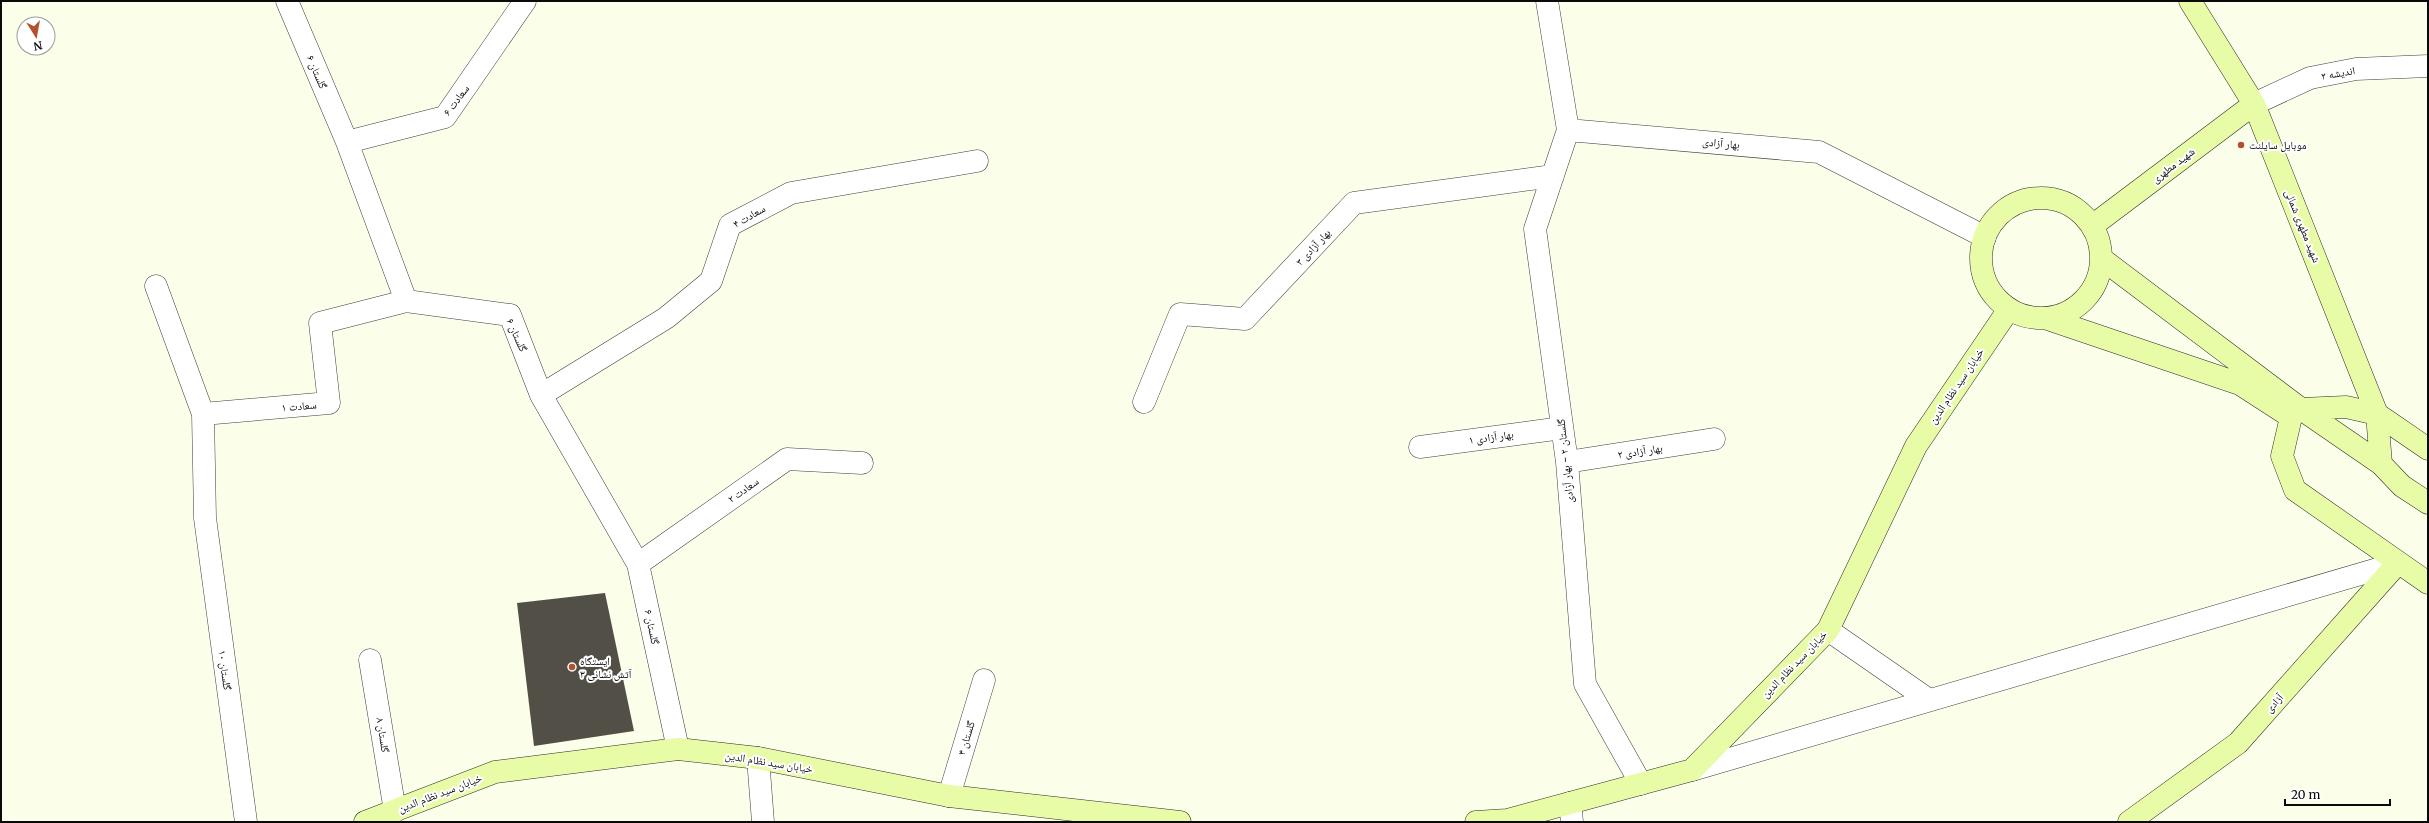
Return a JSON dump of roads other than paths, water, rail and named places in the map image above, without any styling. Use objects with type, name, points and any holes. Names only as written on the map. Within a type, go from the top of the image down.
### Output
[{"type":"main road","name":"شهید مطهری شمالی","points":[[2190,1],[2254,104],[2378,414],[2391,474]]},
{"type":"main road","name":"شهید مطهری","points":[[2092,226],[2254,104]]},
{"type":"main road","points":[[2045,318],[2063,314],[2078,305],[2090,292],[2099,276],[2102,259],[2100,241],[2092,226],[2081,212],[2067,203],[2048,198],[2028,199],[2009,207],[1995,220],[1985,237],[1981,257],[1984,277],[1994,295],[2009,309],[2026,316],[2045,318],[2240,384],[2296,413],[2391,474],[2428,503]]},
{"type":"main road","points":[[2102,259],[2296,413],[2340,455],[2377,479],[2391,474]]},
{"type":"main road","name":"خیابان سید نظام الدین","points":[[1692,770],[1828,630],[1916,446],[2009,309]]},
{"type":"main road","points":[[2296,413],[2346,407],[2378,414],[2428,449]]},
{"type":"main road","points":[[2296,413],[2282,456],[2295,490],[2428,583]]},
{"type":"main road","name":"آزادی","points":[[2129,822],[2238,743],[2398,563]]},
{"type":"main road","name":"خیابان سید نظام الدین","points":[[365,822],[495,772],[678,749],[758,758],[949,796],[1180,822]]},
{"type":"main road","points":[[1476,822],[1571,813],[1641,784],[1692,770]]},
{"type":"street","name":"گلستان ۶","points":[[287,1],[346,142],[406,301],[510,315],[541,395],[638,564],[678,749]]},
{"type":"street","name":"سعادت ۶","points":[[346,142],[445,118],[525,1]]},
{"type":"street","points":[[1547,1],[1568,130]]},
{"type":"street","name":"اندیشه ۲","points":[[2254,104],[2310,78],[2356,69],[2428,66]]},
{"type":"street","name":"گلستان ۲ - بهار آزادی","points":[[1568,130],[1535,229],[1567,462],[1585,684],[1641,784]]},
{"type":"street","name":"بهار آزادی","points":[[1568,130],[1820,152],[1985,237]]},
{"type":"street","name":"سعادت ۴","points":[[541,395],[666,318],[711,281],[730,225],[791,193],[977,161]]},
{"type":"street","name":"بهار آزادی ۳","points":[[1144,402],[1180,314],[1245,319],[1354,203],[1553,176]]},
{"type":"street","points":[[156,286],[203,414]]},
{"type":"street","name":"سعادت ۱","points":[[203,414],[329,403],[320,324],[406,301]]},
{"type":"street","name":"گلستان ۱۰","points":[[203,414],[205,518],[246,822]]},
{"type":"street","name":"بهار آزادی ۱","points":[[1420,447],[1562,428]]},
{"type":"street","name":"بهار آزادی ۲","points":[[1567,462],[1714,439]]},
{"type":"street","name":"سعادت ۲","points":[[638,564],[787,459],[862,463]]},
{"type":"street","points":[[1692,770],[2398,563]]},
{"type":"street","points":[[1828,630],[1929,700]]},
{"type":"street","name":"گلستان ۸","points":[[370,660],[395,810]]},
{"type":"street","name":"گلستان ۴","points":[[949,796],[984,680]]},
{"type":"street","points":[[758,758],[763,822]]},
{"type":"place","name":"موبایل سایلنت","points":[[2241,145]]},
{"type":"place","name":"ایستگاه آتش نشانی ۳","points":[[572,667]]}]
